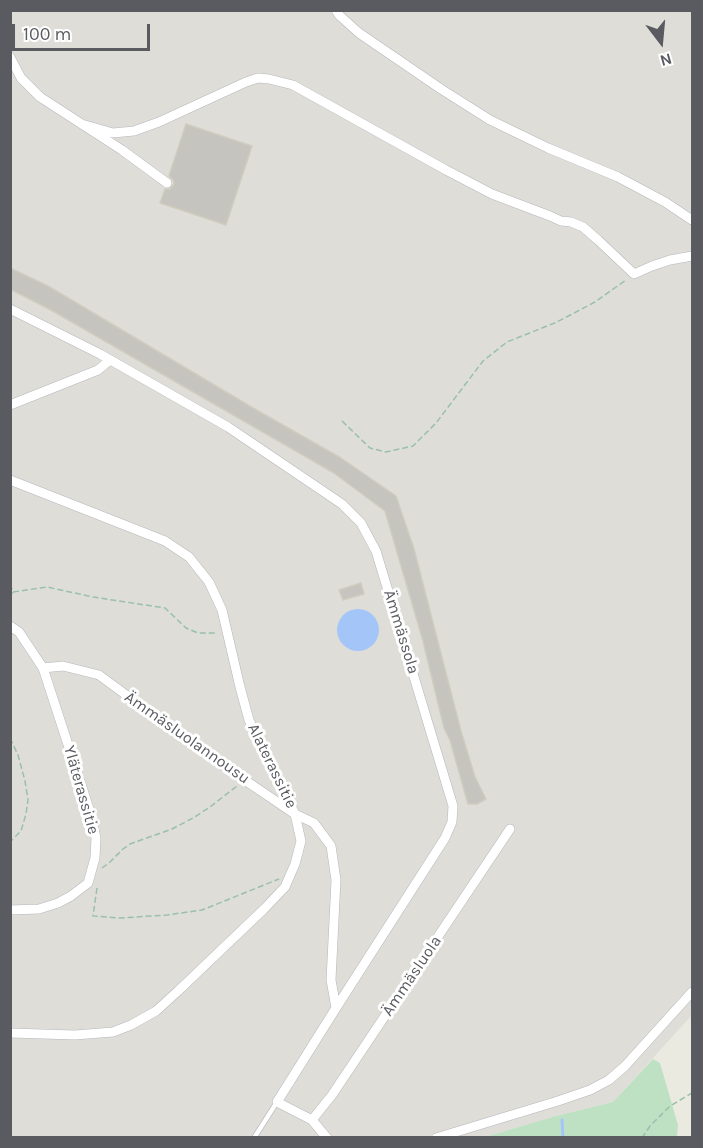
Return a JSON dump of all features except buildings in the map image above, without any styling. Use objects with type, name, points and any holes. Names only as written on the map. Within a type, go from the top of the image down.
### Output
[{"type":"street","points":[[336,10],[359,33],[490,120],[548,148],[618,177],[693,220]]},
{"type":"street","points":[[10,57],[21,78],[40,97],[122,150],[167,183]]},
{"type":"street","points":[[85,125],[113,133],[134,131],[246,82],[258,78],[269,79],[293,85],[492,194],[561,221],[583,227],[634,274],[670,260],[693,256]]},
{"type":"street","name":"Ämmässola","points":[[10,309],[110,360],[228,428],[342,504],[361,523],[376,550],[453,806],[452,822],[445,838],[277,1102]]},
{"type":"street","points":[[10,405],[98,370],[110,360]]},
{"type":"street","name":"Alaterassitie","points":[[10,480],[165,541],[189,557],[209,582],[222,610],[249,720],[295,814],[301,841],[295,864],[285,887],[156,1011],[113,1032],[75,1035],[10,1034]]},
{"type":"street","name":"Yläterassitie","points":[[10,626],[19,632],[43,668],[90,812],[96,838],[94,878]]},
{"type":"street","name":"Ämmäsluolannousu","points":[[43,668],[63,666],[99,675],[245,780],[295,814],[314,823],[330,846],[336,880],[331,980],[336,1008]]},
{"type":"street","name":"Ämmäsluola","points":[[312,1120],[333,1095],[510,829]]},
{"type":"street","points":[[10,910],[39,909],[58,903],[94,878]]},
{"type":"street","points":[[436,1137],[558,1101],[590,1090],[609,1080],[625,1066],[693,992]]},
{"type":"street","points":[[277,1102],[312,1120],[327,1137]]},
{"type":"lane","points":[[254,1137],[277,1102]]},
{"type":"path","points":[[342,421],[370,448],[386,452],[413,446],[436,423],[483,361],[507,342],[557,322],[595,302],[634,274]]},
{"type":"path","points":[[10,584],[13,592]]},
{"type":"path","points":[[10,596],[13,592],[46,587],[165,608],[186,628],[198,633],[228,633]]},
{"type":"path","points":[[10,738],[18,755],[28,800],[21,831],[10,842]]},
{"type":"path","points":[[245,780],[193,818],[123,849],[94,878],[93,916],[120,918],[202,910],[290,875]]},
{"type":"path","points":[[642,1137],[670,1106],[693,1093]]},
{"type":"shaded area","points":[[10,11],[692,11],[692,1015],[613,1102],[485,1137],[11,1137]]},
{"type":"green space","points":[[653,1059],[660,1063],[678,1125],[677,1137],[485,1137],[613,1102]]},
{"type":"water","points":[[358,609],[373,615],[379,630],[373,645],[358,651],[343,645],[337,630],[343,615]]},
{"type":"waterway","points":[[562,1120],[563,1138]]}]
